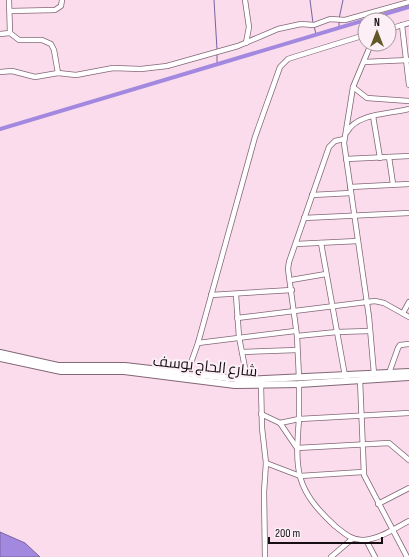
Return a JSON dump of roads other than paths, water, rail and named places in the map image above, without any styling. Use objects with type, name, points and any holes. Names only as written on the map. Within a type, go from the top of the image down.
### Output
[{"type":"main road","name":"شارع الحاج يوسف","points":[[0,353],[58,366],[125,366],[245,380],[360,380],[409,377]]},
{"type":"main road","name":"شارع الحاج يوسف","points":[[0,358],[61,371],[114,371],[228,384],[261,385],[345,376],[409,372]]},
{"type":"street","points":[[9,0],[10,33]]},
{"type":"street","points":[[10,11],[55,10],[61,6],[62,0]]},
{"type":"street","points":[[245,0],[249,27],[246,42]]},
{"type":"street","points":[[0,72],[12,72],[35,77],[58,73],[76,75],[108,68],[157,68],[209,54],[246,42],[278,29],[305,23],[314,25],[333,18],[345,20],[409,2]]},
{"type":"street","points":[[397,27],[409,23]]},
{"type":"street","points":[[402,25],[408,60],[409,85]]},
{"type":"street","points":[[0,34],[10,33],[19,40],[42,40],[51,44],[54,50],[58,73]]},
{"type":"street","points":[[187,374],[198,343],[255,137],[280,67],[288,59],[357,37]]},
{"type":"street","points":[[368,52],[354,87],[344,138],[367,303],[374,374]]},
{"type":"street","points":[[364,62],[408,60]]},
{"type":"street","points":[[354,87],[367,98],[409,101]]},
{"type":"street","points":[[409,109],[356,121],[348,130],[344,138],[334,141],[329,146],[289,262],[288,269],[291,280],[295,331],[297,336],[299,381],[297,448],[303,489],[310,500],[352,539],[366,540],[376,538],[409,521]]},
{"type":"street","points":[[373,116],[380,158]]},
{"type":"street","points":[[346,159],[409,156]]},
{"type":"street","points":[[389,157],[393,184]]},
{"type":"street","points":[[350,187],[409,184]]},
{"type":"street","points":[[312,195],[351,193]]},
{"type":"street","points":[[304,218],[409,212]]},
{"type":"street","points":[[296,244],[358,241]]},
{"type":"street","points":[[321,243],[345,376]]},
{"type":"street","points":[[291,280],[326,274]]},
{"type":"street","points":[[211,295],[236,295],[292,290]]},
{"type":"street","points":[[236,295],[239,337],[245,380]]},
{"type":"street","points":[[237,318],[379,302],[409,317]]},
{"type":"street","points":[[403,313],[409,302]]},
{"type":"street","points":[[198,343],[295,331]]},
{"type":"street","points":[[297,336],[337,332],[370,331]]},
{"type":"street","points":[[388,373],[400,345],[409,344]]},
{"type":"street","points":[[242,352],[297,350]]},
{"type":"street","points":[[360,380],[363,472],[378,504],[407,554]]},
{"type":"street","points":[[261,385],[261,414],[266,463],[264,492],[265,557]]},
{"type":"street","points":[[280,423],[299,419],[409,413]]},
{"type":"street","points":[[261,414],[280,423],[297,448]]},
{"type":"street","points":[[297,448],[389,443],[409,460]]},
{"type":"street","points":[[266,463],[300,476],[363,472]]},
{"type":"street","points":[[378,504],[409,488]]},
{"type":"street","points":[[331,557],[352,539]]},
{"type":"street","points":[[366,540],[374,557]]},
{"type":"waterway","points":[[214,0],[217,49]]},
{"type":"waterway","points":[[310,0],[313,23]]},
{"type":"waterway","points":[[339,19],[343,0]]},
{"type":"waterway","points":[[0,129],[409,7]]},
{"type":"waterway","points":[[339,22],[339,27]]},
{"type":"waterway","points":[[314,26],[316,34]]},
{"type":"waterway","points":[[217,55],[217,64]]}]
